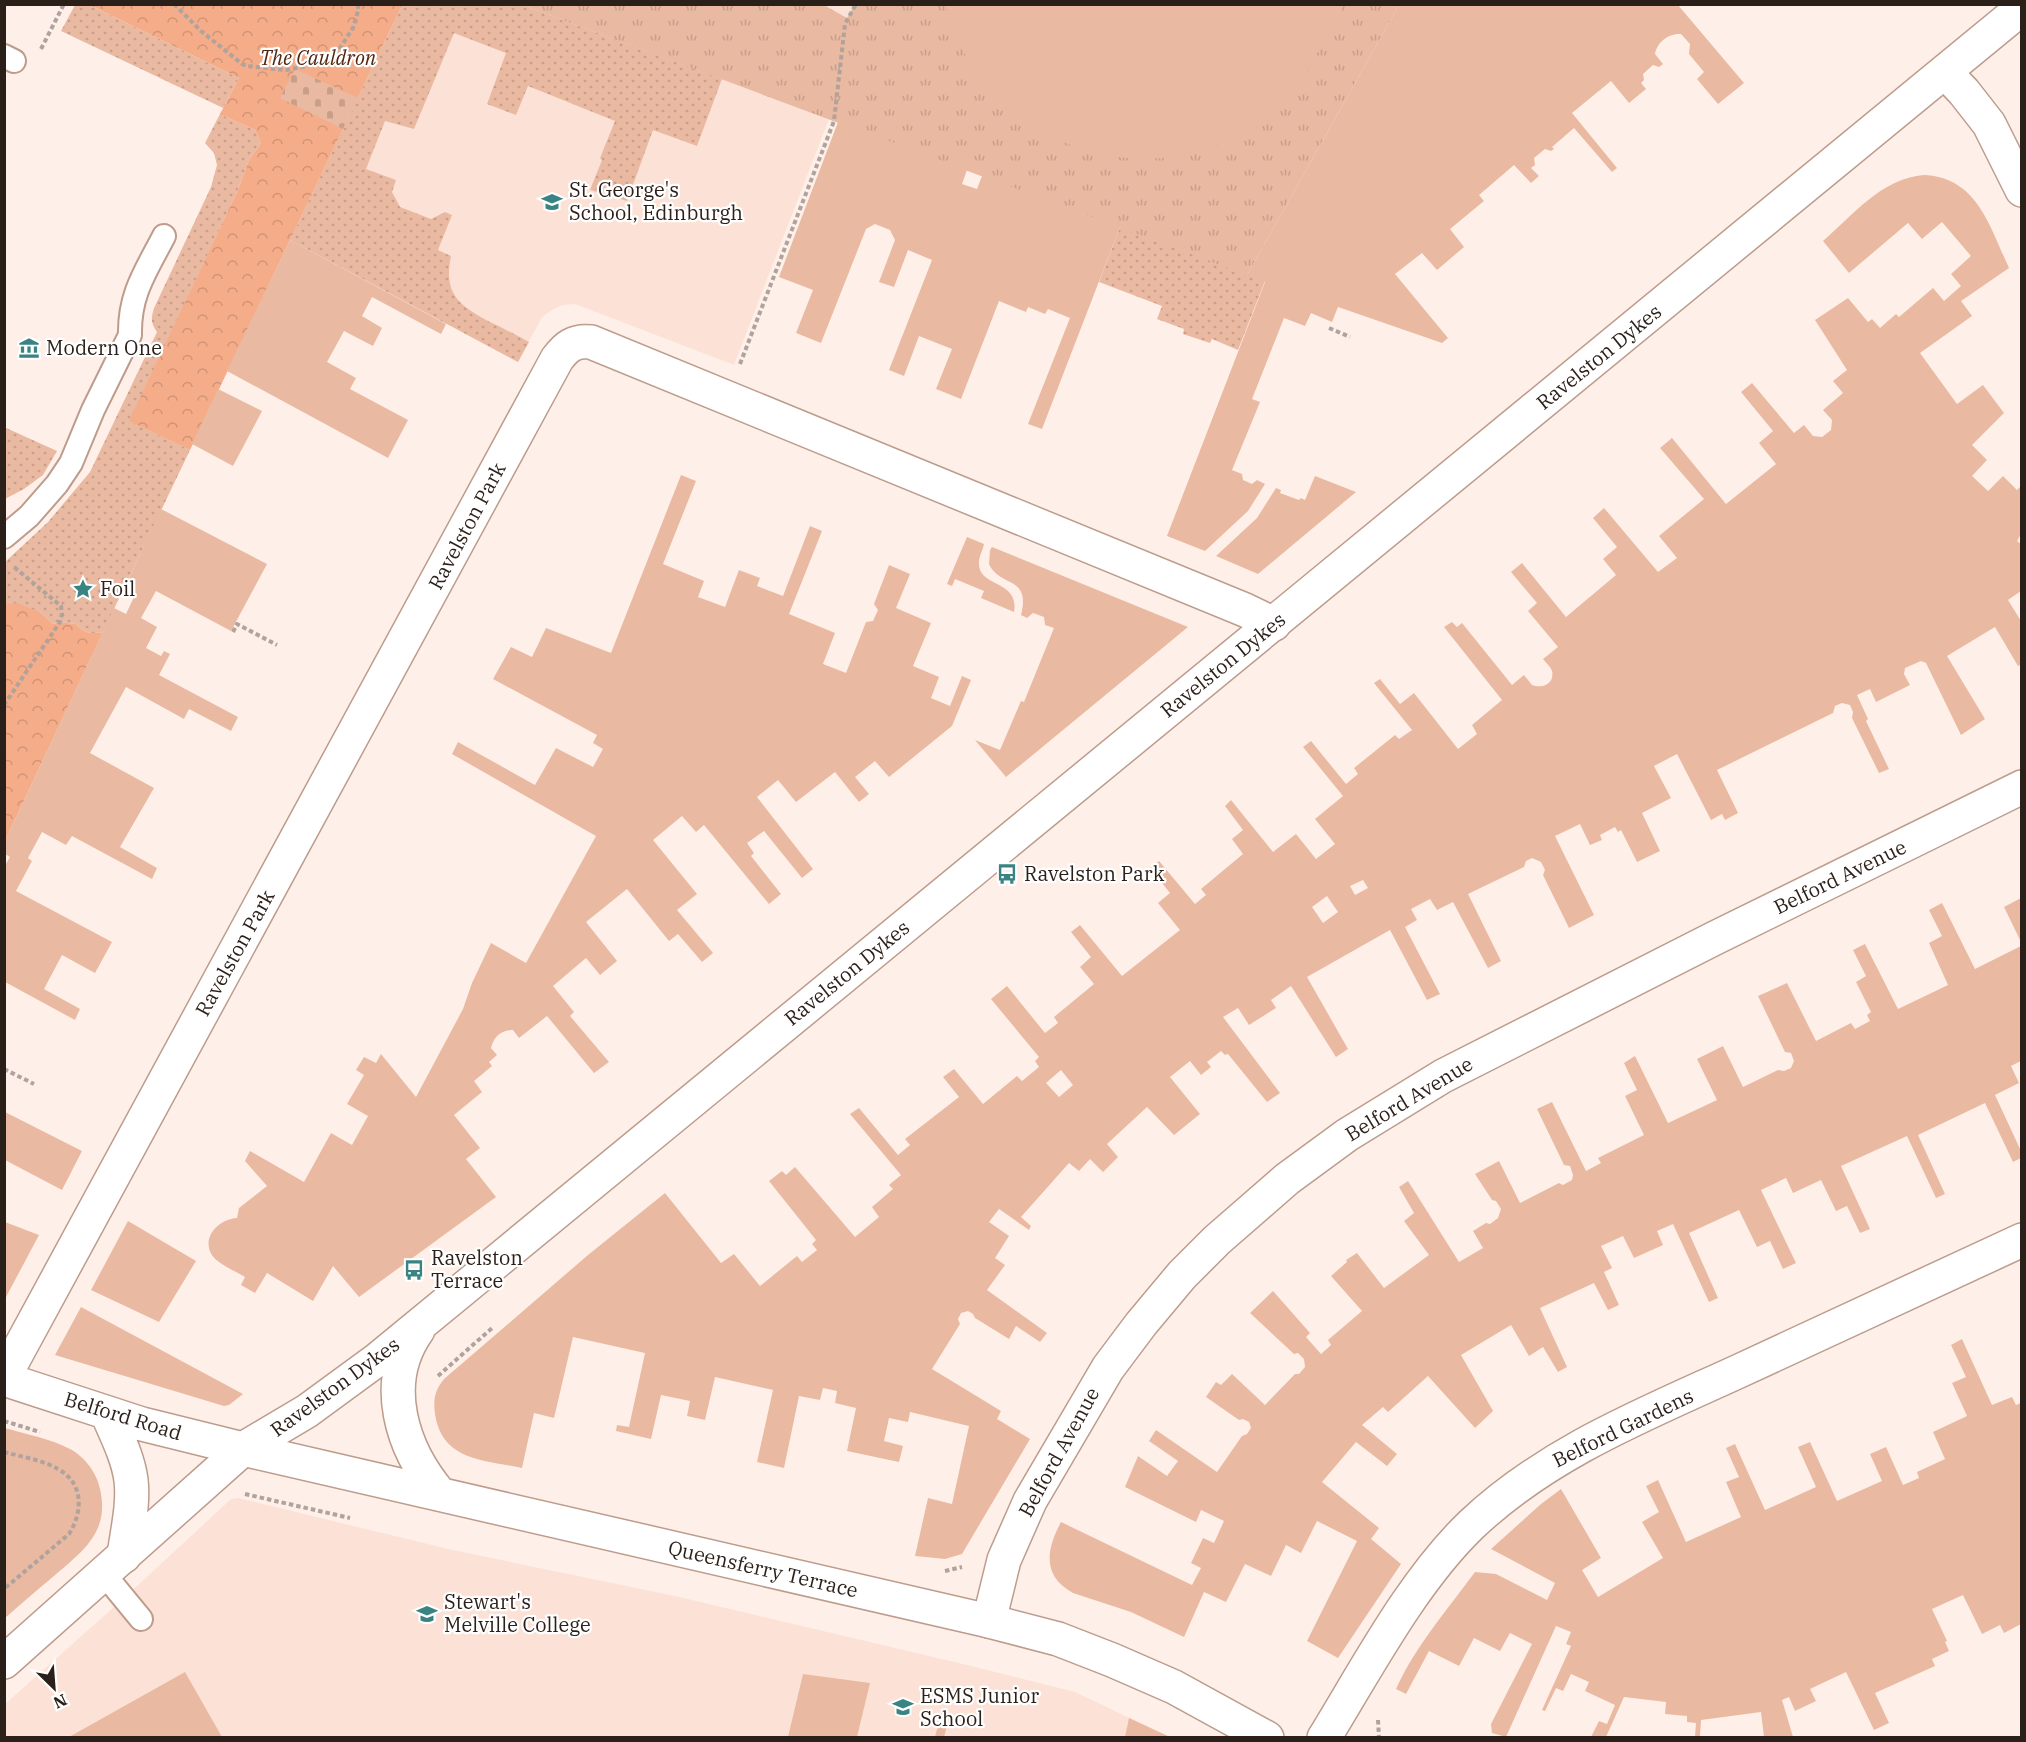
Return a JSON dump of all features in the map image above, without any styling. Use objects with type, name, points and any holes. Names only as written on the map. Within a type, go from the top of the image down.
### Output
[{"type":"street","name":"Ravelston Dykes","points":[[243,1449],[341,1388],[424,1321],[2022,8]]},
{"type":"street","points":[[1945,72],[1978,108],[1989,124],[2022,190]]},
{"type":"street","name":"Ravelston Park","points":[[4,1378],[546,380],[565,349],[576,342],[591,342],[1274,624]]},
{"type":"street","name":"Belford Avenue","points":[[989,1621],[1004,1560],[1030,1501],[1108,1368],[1140,1323],[1182,1275],[1217,1240],[1287,1179],[1347,1135],[1452,1071],[2022,787]]},
{"type":"street","name":"Belford Gardens","points":[[1324,1737],[1410,1599],[1439,1562],[1469,1527],[1496,1502],[1532,1475],[1560,1457],[1639,1417],[2022,1240]]},
{"type":"street","name":"Ravelston Dykes","points":[[424,1321],[412,1338],[405,1354],[398,1391],[400,1414],[405,1437],[416,1461],[440,1494]]},
{"type":"street","name":"Belford Road","points":[[4,1378],[142,1424],[243,1449]]},
{"type":"street","points":[[107,1413],[127,1464],[131,1482],[129,1516],[114,1565]]},
{"type":"street","points":[[4,1662],[243,1449]]},
{"type":"street","name":"Queensferry Terrace","points":[[243,1449],[989,1621],[1058,1639],[1174,1687],[1267,1737]]},
{"type":"lane","points":[[4,537],[36,508],[57,484],[71,463],[93,410],[130,335],[129,322],[133,297],[164,236]]},
{"type":"lane","points":[[114,1565],[141,1619]]},
{"type":"path","points":[[18,58],[64,4]]},
{"type":"path","points":[[174,4],[201,31],[244,65],[286,70],[317,65],[333,56],[354,24],[358,11],[357,4]]},
{"type":"path","points":[[727,398],[834,121],[845,24],[856,4]]},
{"type":"path","points":[[1329,328],[1350,337]]},
{"type":"path","points":[[4,705],[60,622],[62,614],[61,606],[13,566]]},
{"type":"path","points":[[233,632],[237,624],[277,645]]},
{"type":"path","points":[[4,1069],[34,1084]]},
{"type":"path","points":[[435,1378],[492,1328]]},
{"type":"path","points":[[4,1421],[48,1434]]},
{"type":"path","points":[[4,1452],[57,1468],[66,1473],[74,1483],[79,1496],[80,1510],[69,1534],[4,1589]]},
{"type":"path","points":[[243,1493],[350,1518]]},
{"type":"path","points":[[937,1571],[949,1571],[962,1567]]},
{"type":"path","points":[[1377,1715],[1379,1737]]},
{"type":"shaded area","name":"St. George's School, Edinburgh","points":[[402,5],[1399,5],[1247,275],[829,119],[734,365],[575,304],[563,305],[542,317],[518,362],[290,240]]},
{"type":"shaded area","name":"Stewart's Melville College","points":[[238,1498],[453,1550],[675,1596],[1075,1692],[1170,1737],[5,1738],[4,1705],[231,1499]]},
{"type":"green space","points":[[822,4],[847,18],[855,4],[1399,5],[1247,275],[522,5]]},
{"type":"green space","points":[[945,4],[1344,5],[1295,94],[1283,108],[1247,132],[1218,145],[1185,155],[1152,159],[1119,157],[1086,150],[1055,138],[1026,122],[1000,100],[978,75],[958,41]]},
{"type":"green space","points":[[75,5],[90,5],[239,78],[223,108],[61,31]]},
{"type":"green space","name":"The Cauldron","points":[[90,5],[402,5],[190,450],[129,421],[237,192],[249,160],[261,143],[255,130],[220,114],[239,78]]},
{"type":"green space","points":[[402,5],[522,5],[722,79],[697,146],[653,130],[627,201],[590,190],[615,121],[528,86],[516,115],[487,104],[506,53],[454,33],[414,129],[385,121],[366,169],[396,180],[392,192],[400,207],[431,219],[445,212],[452,215],[438,250],[451,256],[449,280],[452,289],[462,304],[470,310],[529,342],[518,362],[290,240]]},
{"type":"green space","points":[[1399,5],[1678,5],[1744,83],[1718,104],[1697,79],[1704,72],[1689,54],[1690,44],[1681,34],[1677,34],[1668,37],[1658,46],[1655,54],[1663,64],[1659,67],[1653,65],[1643,74],[1644,80],[1641,83],[1646,89],[1629,103],[1611,81],[1572,113],[1617,168],[1612,172],[1574,128],[1552,147],[1554,149],[1551,151],[1545,149],[1534,158],[1535,165],[1531,168],[1539,176],[1531,183],[1514,165],[1479,195],[1484,201],[1450,229],[1464,247],[1437,270],[1422,253],[1395,274],[1448,338],[1442,343],[1338,307],[1332,322],[1311,313],[1305,326],[1284,318],[1252,399],[1260,402],[1232,470],[1242,474],[1243,480],[1252,484],[1257,480],[1265,484],[1248,511],[1205,551],[1167,536],[1265,282],[1247,275]]},
{"type":"green space","points":[[295,69],[358,98],[343,129],[280,98]]},
{"type":"green space","points":[[220,114],[255,130],[261,143],[249,160],[237,192],[130,421],[190,450],[103,632],[88,632],[76,624],[59,622],[53,624],[40,612],[5,604],[5,562],[48,522],[90,472],[157,332],[152,322],[154,310],[211,187],[217,165],[214,153],[205,143]]},
{"type":"green space","points":[[838,122],[967,170],[962,184],[977,189],[982,176],[1120,227],[1042,429],[1028,424],[1070,318],[1048,309],[1045,314],[1028,307],[1026,312],[999,301],[961,399],[936,389],[952,349],[919,336],[904,376],[889,370],[932,260],[908,250],[894,287],[879,282],[895,240],[890,230],[875,224],[866,229],[821,343],[796,333],[813,290],[779,277]]},
{"type":"green space","points":[[1924,175],[1942,178],[1969,194],[1988,221],[2009,268],[1961,301],[1972,316],[1920,353],[1957,404],[1983,385],[2004,413],[1972,445],[1987,460],[1972,476],[1988,491],[2003,476],[2017,490],[2021,486],[2021,534],[2017,541],[2021,544],[2021,591],[2008,600],[2021,621],[2021,664],[2018,666],[1995,627],[1947,656],[1985,719],[1961,735],[1926,663],[1921,661],[1905,668],[1904,674],[1910,685],[1876,702],[1870,689],[1857,695],[1868,719],[1866,721],[1889,769],[1879,773],[1852,718],[1853,712],[1850,705],[1842,703],[1835,706],[1833,713],[1717,770],[1738,813],[1725,820],[1722,814],[1711,820],[1677,754],[1654,766],[1671,798],[1642,813],[1660,851],[1637,862],[1621,830],[1618,832],[1615,827],[1600,835],[1602,840],[1590,845],[1580,824],[1555,836],[1594,915],[1569,928],[1543,875],[1545,870],[1541,862],[1532,858],[1526,861],[1524,867],[1468,894],[1501,961],[1488,968],[1453,902],[1437,910],[1430,899],[1411,909],[1417,920],[1405,927],[1440,994],[1427,1000],[1390,930],[1307,977],[1348,1049],[1336,1057],[1291,986],[1271,1000],[1276,1008],[1249,1025],[1238,1008],[1223,1017],[1280,1093],[1267,1102],[1228,1054],[1225,1055],[1221,1051],[1207,1062],[1211,1067],[1201,1075],[1190,1061],[1170,1077],[1200,1114],[1174,1135],[1147,1107],[1107,1144],[1118,1157],[1103,1172],[1090,1159],[1079,1171],[1069,1163],[1021,1217],[1031,1226],[1029,1230],[999,1209],[989,1222],[1009,1236],[995,1258],[1005,1265],[987,1290],[1047,1333],[1040,1342],[1016,1326],[1009,1339],[975,1318],[968,1311],[961,1313],[958,1319],[960,1324],[932,1369],[1001,1411],[997,1419],[1030,1439],[962,1554],[945,1559],[915,1556],[928,1498],[952,1504],[969,1426],[910,1412],[908,1422],[889,1418],[884,1441],[903,1446],[899,1462],[847,1451],[856,1408],[835,1403],[837,1391],[823,1388],[820,1400],[799,1396],[784,1468],[757,1462],[773,1390],[715,1377],[705,1420],[687,1416],[690,1401],[661,1395],[651,1439],[616,1431],[617,1425],[629,1427],[645,1353],[573,1337],[554,1418],[534,1413],[522,1468],[467,1456],[446,1441],[439,1429],[434,1409],[437,1391],[444,1379],[588,1255],[665,1193],[721,1263],[734,1254],[760,1286],[797,1256],[802,1262],[817,1250],[812,1244],[816,1240],[769,1181],[782,1171],[786,1175],[795,1167],[855,1237],[879,1217],[872,1207],[893,1189],[889,1185],[901,1175],[850,1114],[859,1108],[898,1155],[910,1145],[905,1139],[959,1097],[943,1077],[954,1069],[983,1104],[1017,1076],[1022,1081],[1039,1067],[1035,1061],[1039,1057],[991,999],[1007,986],[1045,1033],[1058,1023],[1054,1017],[1094,984],[1080,967],[1091,957],[1071,932],[1080,925],[1122,976],[1180,930],[1158,903],[1170,893],[1150,868],[1159,861],[1195,904],[1206,895],[1201,889],[1243,854],[1232,839],[1243,830],[1225,806],[1231,800],[1273,852],[1296,834],[1316,859],[1335,844],[1315,819],[1343,796],[1303,747],[1311,741],[1346,784],[1358,774],[1354,768],[1395,735],[1399,739],[1412,730],[1374,683],[1380,679],[1400,704],[1414,693],[1458,749],[1477,734],[1472,725],[1502,700],[1444,627],[1452,622],[1457,627],[1462,623],[1512,685],[1524,675],[1532,685],[1543,686],[1549,682],[1552,671],[1543,659],[1558,647],[1528,611],[1537,603],[1511,572],[1522,563],[1566,617],[1616,575],[1603,559],[1617,547],[1593,518],[1604,508],[1658,572],[1677,558],[1659,536],[1704,499],[1660,448],[1672,438],[1726,504],[1776,464],[1759,443],[1773,431],[1741,392],[1752,383],[1794,433],[1804,425],[1813,436],[1822,437],[1831,430],[1832,420],[1823,410],[1843,393],[1833,381],[1847,370],[1815,320],[1848,298],[1868,322],[1872,319],[1880,328],[1896,314],[1899,317],[1933,288],[1944,301],[1961,286],[1951,274],[1971,256],[1942,222],[1922,239],[1908,223],[1849,273],[1823,241],[1881,190],[1909,178]],"holes":[[[1363,880],[1368,888],[1355,895],[1350,886]],[[1327,896],[1338,912],[1323,923],[1312,907]],[[1061,1070],[1073,1085],[1059,1097],[1046,1083]]]},
{"type":"green space","points":[[1120,227],[1265,281],[1238,350],[1212,339],[1210,343],[1183,334],[1184,329],[1157,319],[1162,306],[1099,282]]},
{"type":"green space","points":[[290,240],[446,324],[441,334],[372,297],[362,316],[382,328],[373,346],[344,331],[327,362],[356,378],[350,389],[408,420],[388,458],[227,371]]},
{"type":"green space","points":[[218,389],[262,411],[233,466],[192,444]]},
{"type":"green space","points":[[4,427],[57,451],[43,475],[5,499]]},
{"type":"green space","points":[[681,475],[696,481],[663,564],[704,581],[698,597],[725,607],[739,570],[760,578],[757,586],[783,596],[810,526],[822,531],[789,614],[835,633],[823,664],[846,673],[866,622],[873,621],[878,610],[874,604],[889,565],[910,574],[896,608],[931,623],[913,666],[939,677],[931,698],[950,706],[962,676],[971,680],[952,726],[889,777],[875,761],[855,777],[869,794],[859,802],[835,772],[796,802],[778,780],[757,797],[813,869],[802,878],[764,831],[747,843],[754,853],[751,856],[781,894],[769,904],[704,825],[696,832],[682,816],[653,840],[697,894],[677,910],[713,953],[702,962],[678,934],[669,941],[627,889],[586,922],[617,961],[600,975],[586,958],[553,986],[574,1012],[570,1016],[609,1062],[594,1073],[547,1016],[519,1038],[513,1030],[505,1031],[496,1037],[491,1048],[497,1055],[489,1062],[492,1066],[474,1081],[482,1092],[454,1115],[480,1148],[466,1159],[496,1197],[359,1297],[333,1266],[313,1301],[267,1273],[255,1293],[241,1285],[245,1277],[222,1264],[212,1256],[209,1249],[211,1235],[215,1229],[221,1223],[237,1218],[239,1208],[267,1186],[245,1161],[250,1151],[304,1182],[331,1133],[352,1145],[368,1116],[347,1104],[364,1075],[356,1070],[364,1057],[376,1063],[381,1054],[416,1097],[463,1009],[472,983],[491,943],[526,963],[596,836],[452,754],[458,742],[535,785],[556,748],[593,767],[603,749],[593,743],[597,735],[493,679],[511,647],[532,657],[546,628],[611,653]]},
{"type":"green space","points":[[1315,476],[1356,492],[1258,574],[1216,556],[1257,518],[1276,488],[1281,490],[1280,493],[1305,500]]},
{"type":"green space","points":[[161,509],[267,564],[231,631],[156,591],[141,618],[157,627],[146,648],[161,656],[164,651],[170,654],[159,675],[238,717],[231,731],[189,709],[184,719],[126,687],[90,753],[154,788],[120,847],[157,868],[152,879],[72,836],[66,845],[42,832],[28,858],[32,861],[16,891],[112,942],[95,973],[62,955],[44,989],[80,1009],[75,1020],[5,982],[4,867],[10,857],[5,854],[5,841],[114,608],[126,614],[134,597],[123,591]]},
{"type":"green space","points":[[967,537],[984,544],[979,560],[980,570],[984,576],[1011,594],[1014,601],[1014,612],[981,598],[984,591],[955,579],[952,586],[947,584]]},
{"type":"green space","points":[[992,547],[1188,627],[1006,777],[975,740],[1000,750],[1021,701],[1024,702],[1054,628],[1045,625],[1044,617],[1033,613],[1027,618],[1021,615],[1022,594],[1018,588],[994,571],[989,564]]},
{"type":"green space","points":[[17,603],[40,612],[53,624],[60,622],[76,624],[88,632],[103,632],[5,841],[5,604]]},
{"type":"green space","points":[[2021,898],[2021,942],[2004,907]]},
{"type":"green space","points":[[1942,903],[1975,969],[2021,946],[2021,1061],[2011,1066],[2019,1083],[1995,1095],[2021,1151],[2021,1158],[2013,1162],[1985,1103],[1918,1135],[1945,1194],[1936,1198],[1907,1136],[1841,1166],[1870,1229],[1860,1233],[1847,1206],[1836,1211],[1821,1180],[1793,1193],[1786,1178],[1761,1190],[1796,1263],[1783,1269],[1770,1241],[1757,1247],[1739,1210],[1689,1233],[1718,1298],[1709,1302],[1673,1224],[1657,1231],[1663,1245],[1634,1258],[1623,1236],[1601,1246],[1612,1268],[1604,1272],[1619,1305],[1608,1310],[1594,1283],[1540,1308],[1567,1367],[1558,1372],[1543,1347],[1529,1356],[1511,1325],[1461,1355],[1493,1411],[1475,1428],[1428,1376],[1388,1412],[1383,1407],[1362,1425],[1397,1454],[1387,1466],[1356,1442],[1322,1482],[1379,1528],[1371,1539],[1401,1564],[1338,1658],[1307,1641],[1357,1541],[1317,1521],[1301,1553],[1286,1545],[1271,1576],[1245,1564],[1226,1602],[1204,1592],[1184,1637],[1131,1612],[1073,1593],[1056,1579],[1050,1562],[1050,1552],[1061,1522],[1192,1585],[1201,1568],[1191,1563],[1203,1538],[1214,1543],[1224,1521],[1201,1510],[1196,1522],[1125,1487],[1138,1456],[1167,1476],[1178,1461],[1149,1441],[1156,1430],[1217,1472],[1242,1436],[1247,1434],[1251,1428],[1249,1422],[1239,1420],[1206,1397],[1216,1382],[1221,1385],[1232,1374],[1265,1405],[1295,1374],[1299,1374],[1305,1367],[1304,1359],[1298,1353],[1294,1354],[1250,1313],[1273,1291],[1310,1333],[1306,1337],[1321,1354],[1331,1345],[1328,1340],[1362,1311],[1331,1276],[1347,1262],[1346,1260],[1357,1253],[1384,1288],[1429,1255],[1404,1221],[1414,1213],[1399,1187],[1408,1181],[1459,1262],[1483,1248],[1473,1231],[1498,1218],[1501,1209],[1496,1201],[1492,1200],[1475,1174],[1499,1161],[1520,1203],[1559,1183],[1563,1185],[1572,1180],[1570,1166],[1564,1165],[1537,1109],[1552,1102],[1586,1171],[1601,1163],[1598,1158],[1644,1135],[1625,1096],[1637,1090],[1624,1063],[1635,1056],[1668,1123],[1717,1100],[1697,1059],[1723,1046],[1743,1087],[1778,1070],[1784,1071],[1791,1068],[1794,1061],[1791,1053],[1785,1052],[1758,996],[1787,983],[1816,1041],[1851,1023],[1855,1029],[1870,1021],[1867,1015],[1871,1012],[1856,982],[1866,976],[1853,950],[1865,944],[1898,1009],[1948,985],[1929,943],[1942,936],[1929,910]]},
{"type":"green space","points":[[5,1112],[82,1151],[62,1190],[5,1160]]},
{"type":"green space","points":[[128,1221],[196,1261],[159,1322],[91,1290]]},
{"type":"green space","points":[[4,1222],[39,1235],[5,1299]]},
{"type":"green space","points":[[81,1307],[243,1394],[229,1405],[224,1406],[55,1355]]},
{"type":"green space","points":[[1962,1339],[1992,1405],[2012,1397],[2016,1405],[2021,1403],[2021,1624],[2004,1633],[2000,1625],[1982,1634],[1963,1595],[1932,1609],[1947,1641],[1945,1642],[1949,1651],[1932,1659],[1935,1666],[1875,1693],[1889,1723],[1874,1730],[1846,1672],[1810,1689],[1816,1701],[1795,1711],[1789,1697],[1782,1700],[1793,1737],[1764,1737],[1761,1712],[1701,1720],[1700,1737],[1695,1737],[1696,1723],[1687,1722],[1687,1716],[1665,1714],[1666,1702],[1624,1697],[1606,1737],[1591,1737],[1599,1721],[1607,1724],[1615,1705],[1585,1691],[1589,1682],[1571,1674],[1563,1691],[1556,1688],[1545,1711],[1542,1710],[1571,1646],[1566,1644],[1571,1632],[1556,1626],[1506,1737],[1492,1733],[1491,1724],[1532,1644],[1510,1633],[1500,1651],[1474,1638],[1459,1666],[1429,1651],[1406,1694],[1396,1689],[1422,1644],[1475,1572],[1496,1574],[1547,1600],[1555,1583],[1491,1549],[1561,1489],[1601,1558],[1582,1570],[1598,1597],[1663,1558],[1642,1522],[1659,1512],[1646,1486],[1658,1480],[1686,1542],[1741,1517],[1726,1482],[1739,1477],[1726,1448],[1735,1444],[1765,1510],[1816,1487],[1798,1447],[1810,1442],[1837,1501],[1882,1481],[1870,1454],[1886,1447],[1903,1485],[1919,1478],[1917,1472],[1945,1459],[1933,1432],[1967,1416],[1952,1383],[1966,1377],[1951,1345]]},
{"type":"green space","points":[[5,1428],[55,1442],[75,1452],[93,1471],[100,1489],[102,1504],[97,1529],[84,1549],[5,1618]]},
{"type":"green space","points":[[185,1672],[222,1737],[69,1737]]},
{"type":"green space","points":[[803,1674],[870,1683],[857,1737],[788,1737]]},
{"type":"green space","points":[[941,1713],[950,1715],[944,1737],[935,1737]]},
{"type":"green space","points":[[1129,1718],[1170,1737],[1125,1737]]},
{"type":"place","name":"St. George's School, Edinburgh","points":[[552,202]]},
{"type":"place","name":"Modern One","points":[[29,348]]},
{"type":"place","name":"Foil","points":[[83,589]]},
{"type":"place","name":"Ravelston Park","points":[[1007,874]]},
{"type":"place","name":"Ravelston Terrace","points":[[414,1270]]},
{"type":"place","name":"Stewart's Melville College","points":[[427,1614]]},
{"type":"place","name":"ESMS Junior School","points":[[903,1707]]}]
